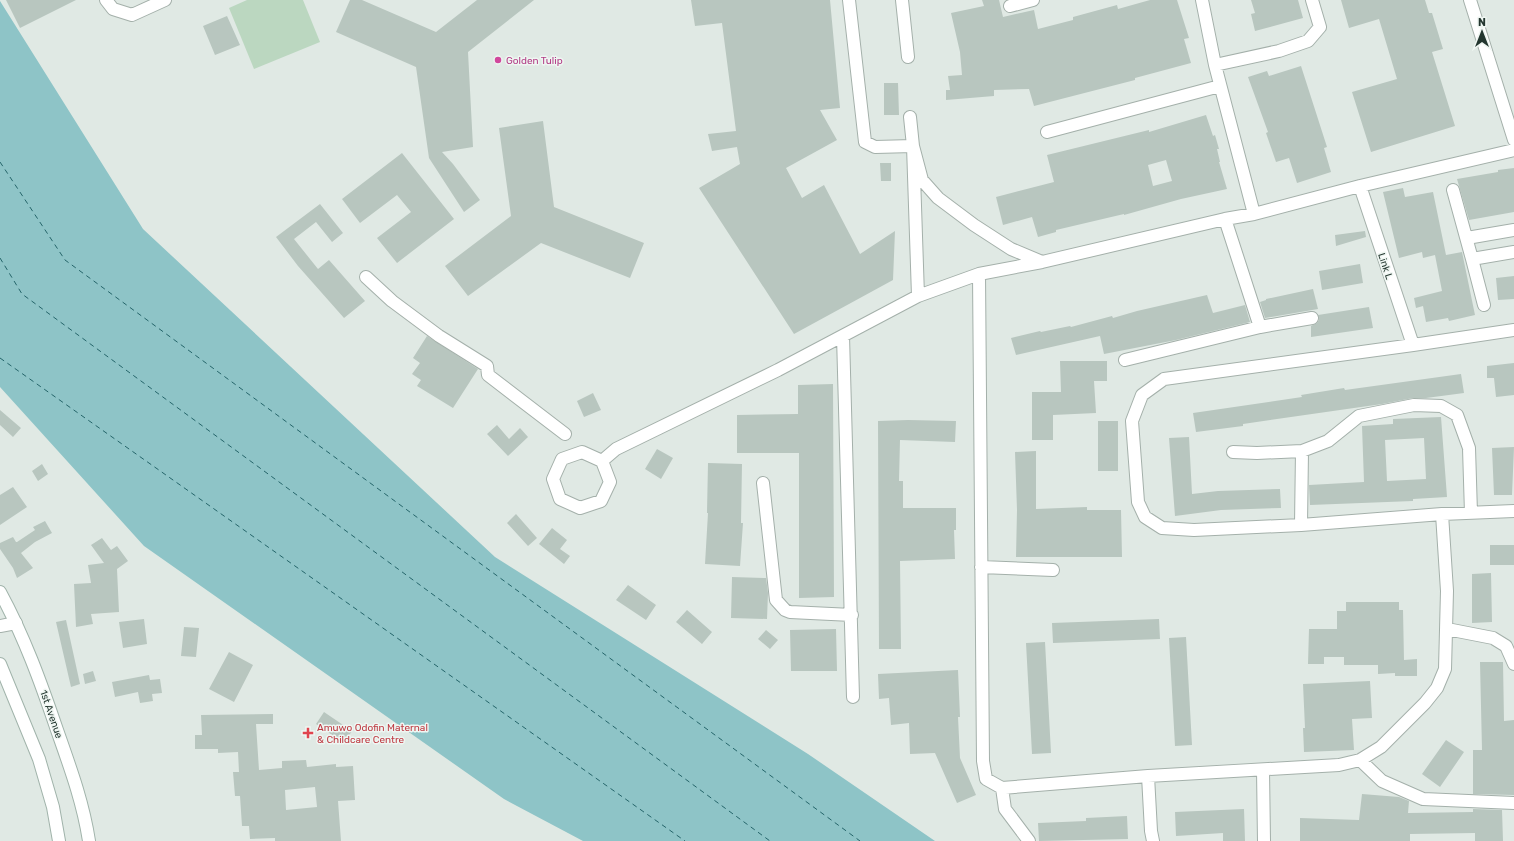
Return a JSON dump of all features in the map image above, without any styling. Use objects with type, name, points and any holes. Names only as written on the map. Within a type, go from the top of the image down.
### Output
[{"type":"street","points":[[106,0],[113,9],[132,15],[165,0]]},
{"type":"street","points":[[848,0],[865,142],[875,147],[913,146]]},
{"type":"street","points":[[902,0],[908,57]]},
{"type":"street","points":[[1010,6],[1033,0]]},
{"type":"street","points":[[1202,0],[1220,86],[1254,214]]},
{"type":"street","points":[[1215,65],[1279,51],[1308,41],[1320,27],[1312,0]]},
{"type":"street","points":[[1470,0],[1514,140]]},
{"type":"street","points":[[1047,132],[1220,86]]},
{"type":"street","points":[[910,117],[913,146],[918,296]]},
{"type":"street","points":[[913,146],[922,180],[938,198],[974,225],[1012,249],[1042,262]]},
{"type":"street","points":[[602,461],[616,449],[778,370],[918,296],[979,274],[1042,262],[1225,219],[1254,214],[1360,186],[1514,150]]},
{"type":"street","name":"Link L","points":[[1360,186],[1413,345]]},
{"type":"street","points":[[1453,190],[1484,305]]},
{"type":"street","points":[[1225,219],[1260,326]]},
{"type":"street","points":[[1467,238],[1514,230]]},
{"type":"street","points":[[1472,259],[1514,252]]},
{"type":"street","points":[[979,274],[982,761],[986,778],[1002,788],[1148,776],[1339,765],[1360,760],[1380,747],[1425,703],[1437,688],[1445,669],[1447,591],[1442,514]]},
{"type":"street","points":[[366,277],[392,301],[439,336],[487,366],[488,375],[564,434]]},
{"type":"street","points":[[1125,360],[1260,326],[1312,318]]},
{"type":"street","points":[[1514,330],[1164,379],[1142,394],[1132,421],[1138,502],[1145,517],[1162,528],[1194,530],[1301,525],[1442,514],[1514,511]]},
{"type":"street","points":[[844,336],[853,697]]},
{"type":"street","points":[[1233,452],[1257,453],[1302,451],[1328,441],[1359,416],[1414,405],[1441,406],[1457,415],[1469,448],[1470,513]]},
{"type":"street","points":[[1301,525],[1302,451]]},
{"type":"street","points":[[582,452],[602,461],[610,482],[601,501],[580,508],[560,499],[553,479],[562,459],[582,452]]},
{"type":"street","points":[[763,483],[776,600],[785,610],[790,612],[852,615]]},
{"type":"street","points":[[982,567],[1053,570]]},
{"type":"street","name":"1st Avenue","points":[[0,592],[5,610],[16,623],[44,690],[77,786],[89,841]]},
{"type":"street","points":[[0,626],[16,623]]},
{"type":"street","points":[[1447,629],[1493,638],[1506,646],[1514,664]]},
{"type":"street","points":[[0,664],[39,759],[52,807],[59,841]]},
{"type":"street","points":[[1360,760],[1382,781],[1423,799],[1514,803]]},
{"type":"street","points":[[1264,770],[1264,841]]},
{"type":"street","points":[[1148,776],[1150,831],[1153,841]]},
{"type":"street","points":[[1002,788],[1005,809],[1029,841]]},
{"type":"green space","points":[[247,0],[303,0],[320,42],[254,69],[229,8]]},
{"type":"water","points":[[0,1],[143,229],[495,557],[808,754],[935,841],[583,841],[504,799],[144,546],[0,387]]},
{"type":"building","points":[[6,0],[76,0],[20,28]]},
{"type":"building","points":[[350,0],[362,0],[436,32],[477,0],[534,0],[468,52],[473,147],[442,152],[480,200],[464,212],[429,158],[416,67],[336,32]]},
{"type":"building","points":[[691,0],[830,0],[840,108],[820,110],[837,140],[786,168],[802,198],[824,185],[860,254],[895,231],[893,280],[794,334],[699,188],[740,164],[737,147],[712,151],[708,134],[736,131],[722,23],[695,26]]},
{"type":"building","points":[[982,0],[999,0],[1003,17],[1034,10],[1038,29],[1073,20],[1073,17],[1117,5],[1118,9],[1150,0],[1177,0],[1189,38],[1184,39],[1191,63],[1135,78],[1135,80],[1034,106],[1029,89],[994,90],[994,96],[946,100],[946,90],[950,90],[948,76],[962,75],[960,52],[951,13],[984,6]]},
{"type":"building","points":[[1251,0],[1298,0],[1303,18],[1255,31],[1251,14],[1255,13]]},
{"type":"building","points":[[1341,0],[1425,0],[1429,13],[1432,13],[1443,49],[1432,52],[1455,126],[1371,152],[1352,92],[1397,79],[1379,19],[1349,28]]},
{"type":"building","points":[[227,16],[240,45],[215,55],[203,26]]},
{"type":"building","points":[[1301,66],[1327,147],[1324,148],[1331,172],[1297,183],[1289,158],[1276,162],[1266,133],[1268,132],[1248,77],[1267,71],[1269,76]]},
{"type":"building","points":[[884,83],[898,83],[899,115],[884,115]]},
{"type":"building","points":[[1206,115],[1213,136],[1215,135],[1219,149],[1217,149],[1219,162],[1227,189],[1181,199],[1124,215],[1056,230],[1056,232],[1038,237],[1032,217],[1003,225],[996,197],[1054,182],[1047,155],[1149,130],[1149,132]],"holes":[[[1166,160],[1172,181],[1153,186],[1148,165]]]},
{"type":"building","points":[[543,121],[554,207],[644,243],[630,278],[541,243],[468,296],[445,266],[511,216],[499,128]]},
{"type":"building","points":[[402,153],[454,219],[397,263],[377,238],[411,212],[397,195],[360,223],[342,199]]},
{"type":"building","points":[[880,163],[891,163],[891,181],[881,181]]},
{"type":"building","points":[[1514,168],[1514,212],[1469,220],[1457,179]]},
{"type":"building","points":[[1403,188],[1405,197],[1433,192],[1446,255],[1462,252],[1475,315],[1449,321],[1448,318],[1426,322],[1423,306],[1416,308],[1414,298],[1442,291],[1435,255],[1423,258],[1422,252],[1399,258],[1383,192]]},
{"type":"building","points":[[320,204],[343,233],[332,242],[316,222],[294,239],[318,269],[329,260],[365,301],[344,318],[298,266],[276,237]]},
{"type":"building","points":[[1365,231],[1366,237],[1336,246],[1335,235]]},
{"type":"building","points":[[1360,264],[1363,283],[1322,290],[1319,271]]},
{"type":"building","points":[[1514,276],[1514,299],[1498,300],[1496,278]]},
{"type":"building","points":[[1313,289],[1318,309],[1265,318],[1260,302],[1266,299]]},
{"type":"building","points":[[1207,295],[1213,313],[1245,305],[1250,322],[1176,340],[1104,354],[1100,336],[1016,355],[1011,338],[1040,331],[1071,327],[1112,316],[1113,318]]},
{"type":"building","points":[[1369,307],[1373,328],[1311,337],[1311,326],[1319,320],[1318,315]]},
{"type":"building","points":[[427,336],[478,369],[453,408],[417,386],[421,380],[412,374],[420,363],[413,358]]},
{"type":"building","points":[[1060,361],[1107,361],[1107,381],[1094,381],[1096,413],[1053,415],[1053,440],[1032,440],[1032,392],[1061,392]]},
{"type":"building","points":[[1514,363],[1514,395],[1496,397],[1494,378],[1487,378],[1487,366]]},
{"type":"building","points":[[1461,374],[1464,393],[1426,398],[1413,398],[1382,404],[1243,424],[1243,426],[1196,432],[1193,413],[1302,397],[1301,395],[1344,388],[1345,390]]},
{"type":"building","points":[[833,384],[834,597],[799,598],[799,453],[737,453],[737,415],[798,414],[798,385]]},
{"type":"building","points":[[593,393],[601,410],[584,417],[577,401]]},
{"type":"building","points":[[0,410],[21,428],[13,437],[0,425]]},
{"type":"building","points":[[1441,417],[1447,497],[1413,499],[1413,501],[1310,505],[1309,485],[1364,482],[1362,426],[1393,424],[1393,419]],"holes":[[[1424,438],[1426,479],[1387,481],[1385,440]]]},
{"type":"building","points":[[878,421],[956,421],[955,442],[900,440],[899,481],[903,481],[903,508],[956,508],[956,530],[954,530],[955,559],[900,561],[901,649],[879,649]]},
{"type":"building","points":[[1098,421],[1118,421],[1118,471],[1098,471]]},
{"type":"building","points":[[497,425],[509,439],[520,428],[528,437],[508,456],[487,434]]},
{"type":"building","points":[[1189,437],[1192,494],[1218,491],[1280,489],[1281,508],[1221,510],[1175,516],[1169,438]]},
{"type":"building","points":[[1514,447],[1512,495],[1494,495],[1492,448]]},
{"type":"building","points":[[657,449],[673,458],[661,479],[645,469]]},
{"type":"building","points":[[1036,451],[1036,509],[1087,507],[1087,510],[1121,510],[1122,557],[1016,557],[1017,510],[1015,452]]},
{"type":"building","points":[[708,463],[742,464],[741,523],[743,523],[740,566],[705,564],[708,513]]},
{"type":"building","points":[[42,464],[48,474],[38,481],[32,471]]},
{"type":"building","points":[[13,487],[27,507],[0,525],[0,495]]},
{"type":"building","points":[[516,514],[537,538],[528,546],[507,523]]},
{"type":"building","points":[[45,521],[52,533],[35,542],[21,553],[33,568],[17,578],[13,568],[0,549],[0,543],[13,537],[17,542],[35,530],[33,527]]},
{"type":"building","points":[[552,528],[567,540],[560,549],[570,556],[564,564],[539,544]]},
{"type":"building","points":[[102,538],[111,550],[117,546],[128,561],[117,569],[119,612],[91,614],[93,624],[76,627],[74,584],[91,583],[88,565],[104,563],[91,545]]},
{"type":"building","points":[[1490,545],[1514,545],[1514,565],[1490,565]]},
{"type":"building","points":[[1491,573],[1492,622],[1472,623],[1472,574]]},
{"type":"building","points":[[732,577],[766,578],[768,593],[767,619],[731,618]]},
{"type":"building","points":[[628,585],[656,605],[646,620],[616,600]]},
{"type":"building","points":[[1346,602],[1399,602],[1399,610],[1403,610],[1404,660],[1417,659],[1417,676],[1395,676],[1395,673],[1378,674],[1378,665],[1344,665],[1344,657],[1324,657],[1324,664],[1308,664],[1309,629],[1337,629],[1337,611],[1346,611]]},
{"type":"building","points":[[687,610],[712,632],[702,644],[676,622]]},
{"type":"building","points":[[144,619],[147,644],[123,648],[119,622]]},
{"type":"building","points":[[1159,619],[1160,639],[1053,643],[1052,623]]},
{"type":"building","points":[[66,620],[80,684],[71,687],[56,622]]},
{"type":"building","points":[[184,627],[199,628],[196,657],[181,656]]},
{"type":"building","points":[[836,629],[837,671],[791,671],[790,630]]},
{"type":"building","points":[[766,630],[778,640],[770,649],[758,639]]},
{"type":"building","points":[[1186,637],[1192,745],[1175,746],[1169,638]]},
{"type":"building","points":[[1045,642],[1051,753],[1032,754],[1026,643]]},
{"type":"building","points":[[229,652],[253,665],[234,702],[209,689]]},
{"type":"building","points":[[1480,662],[1503,662],[1504,721],[1514,720],[1514,795],[1473,794],[1473,750],[1482,750]]},
{"type":"building","points":[[958,670],[960,758],[976,795],[957,803],[935,753],[910,754],[909,723],[891,725],[889,698],[879,699],[878,674]]},
{"type":"building","points":[[93,671],[96,681],[85,684],[83,674]]},
{"type":"building","points":[[149,675],[150,680],[160,679],[162,693],[152,694],[153,701],[140,703],[138,692],[115,697],[112,682]]},
{"type":"building","points":[[1370,681],[1372,718],[1352,719],[1354,750],[1304,752],[1303,728],[1305,728],[1303,684]]},
{"type":"building","points":[[324,712],[352,731],[345,741],[341,741],[316,724]]},
{"type":"building","points":[[273,714],[273,724],[256,724],[259,770],[282,768],[282,761],[306,760],[307,767],[336,764],[336,767],[353,766],[355,800],[338,801],[341,841],[275,841],[275,838],[250,839],[249,826],[242,826],[240,796],[235,796],[233,772],[239,772],[238,752],[218,753],[218,749],[195,749],[195,735],[202,735],[201,715]],"holes":[[[315,787],[317,807],[286,810],[285,790]]]},
{"type":"building","points":[[1446,740],[1464,752],[1440,787],[1422,774]]},
{"type":"building","points":[[1362,794],[1399,797],[1409,801],[1408,813],[1473,812],[1473,809],[1502,810],[1503,841],[1475,841],[1475,833],[1410,834],[1410,841],[1300,841],[1300,818],[1359,820]]},
{"type":"building","points":[[1244,809],[1245,841],[1223,841],[1223,833],[1176,836],[1175,812]]},
{"type":"building","points":[[1127,816],[1128,839],[1039,841],[1038,823],[1086,821],[1086,818]]},
{"type":"ferry route","points":[[0,162],[65,260],[860,841]]},
{"type":"ferry route","points":[[0,258],[22,294],[770,841]]},
{"type":"ferry route","points":[[0,358],[685,841]]},
{"type":"place","name":"Golden Tulip","points":[[498,60]]},
{"type":"place","name":"Amuwo Odofin Maternal & Childcare Centre","points":[[308,733]]}]
